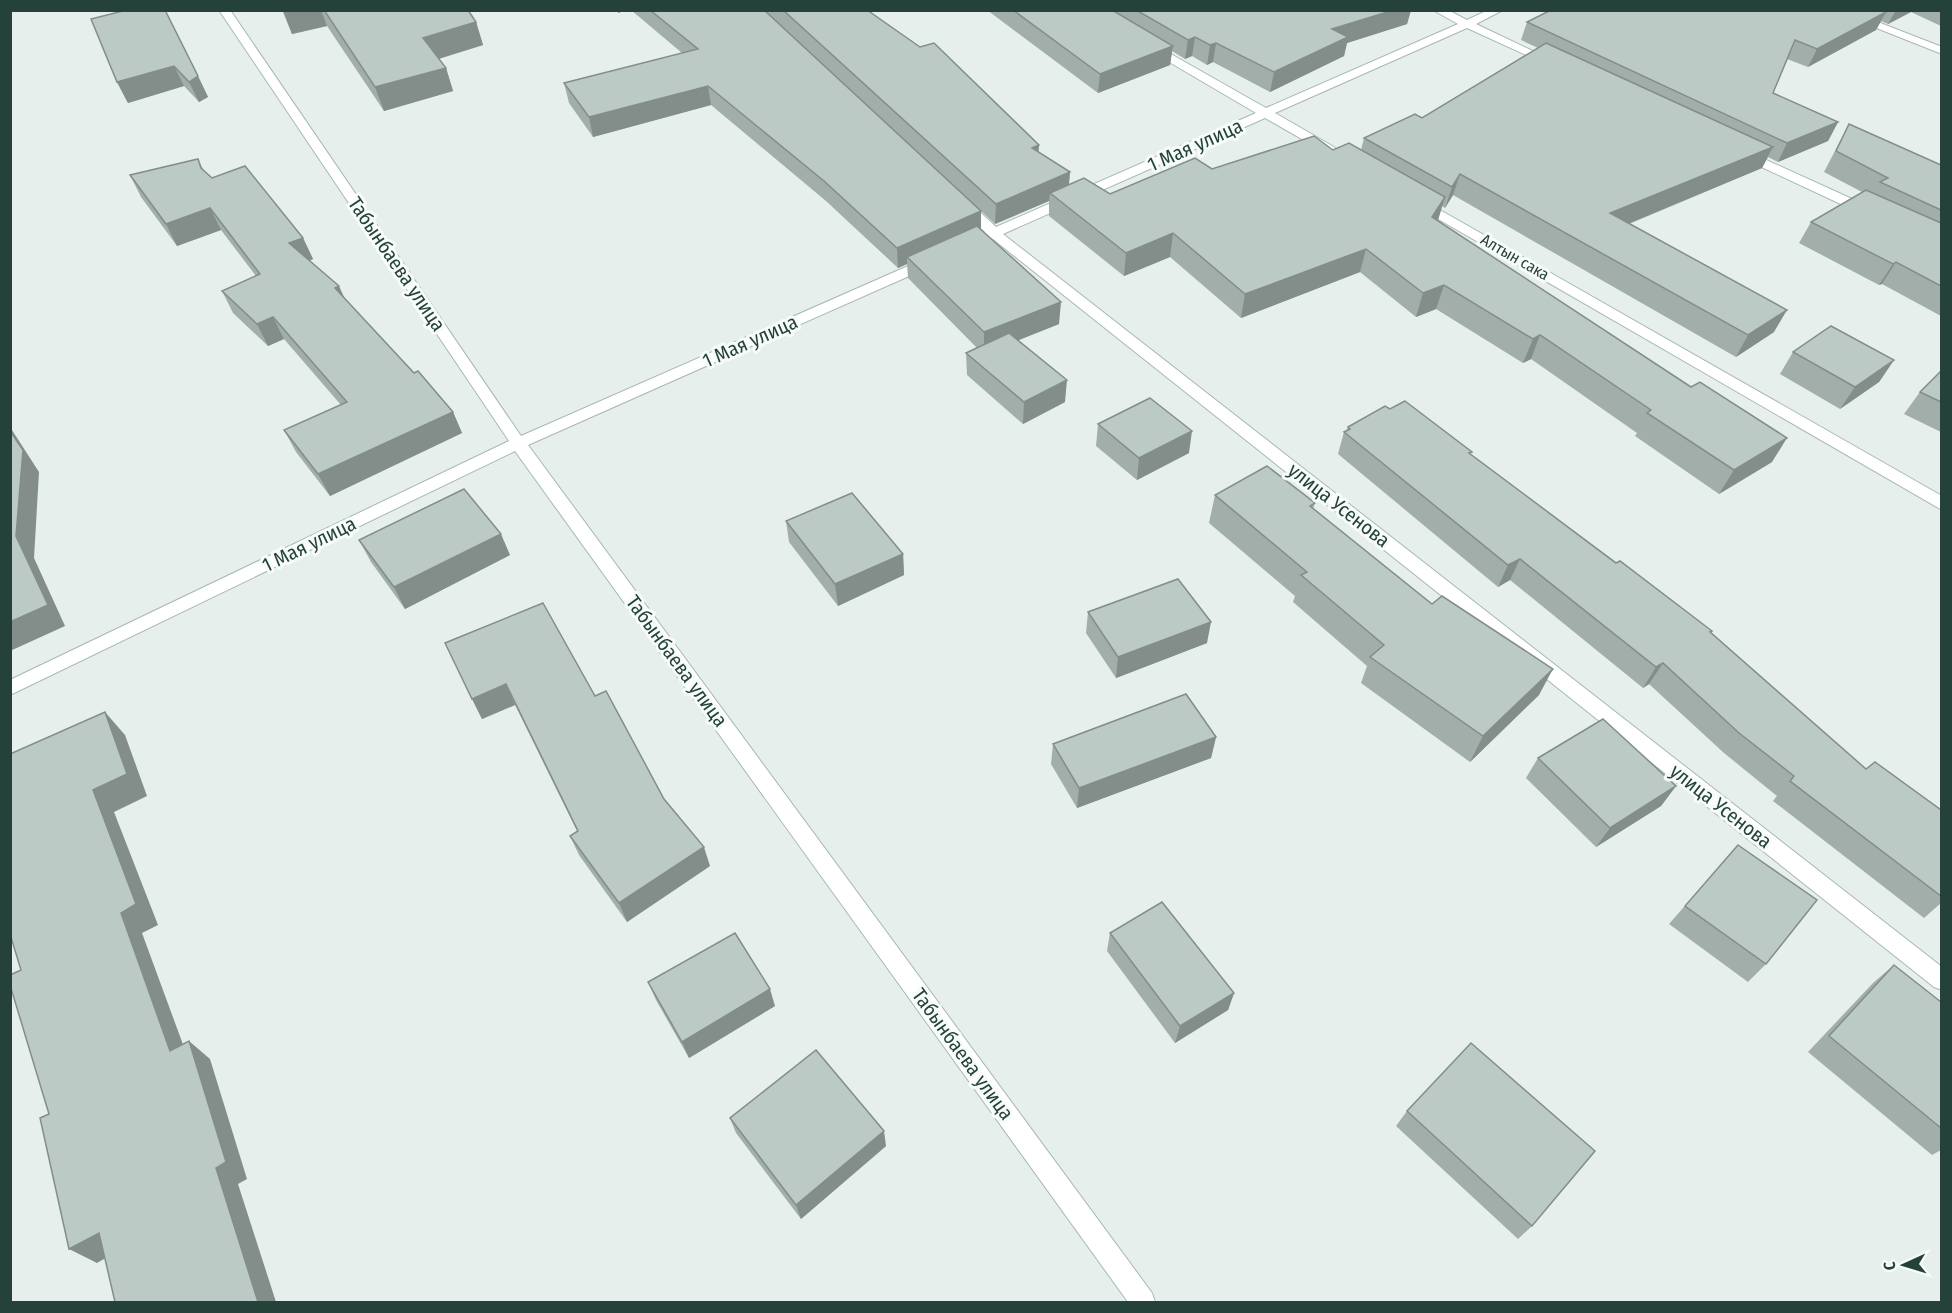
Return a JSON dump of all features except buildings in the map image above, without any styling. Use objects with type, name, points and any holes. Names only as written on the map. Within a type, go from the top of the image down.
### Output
[{"type":"street","name":"Табынбаева улица","points":[[224,10],[518,443],[1143,1302]]},
{"type":"street","points":[[1438,10],[1565,70]]},
{"type":"street","name":"1 Мая улица","points":[[10,688],[518,443],[1498,10]]},
{"type":"street","points":[[1836,10],[1941,51]]},
{"type":"street","points":[[1137,39],[1340,156]]},
{"type":"street","points":[[1727,146],[1877,216]]},
{"type":"street","name":"Алтын сака","points":[[1402,192],[1941,504]]},
{"type":"street","name":"улица Усенова","points":[[951,193],[994,233],[1941,980]]}]
